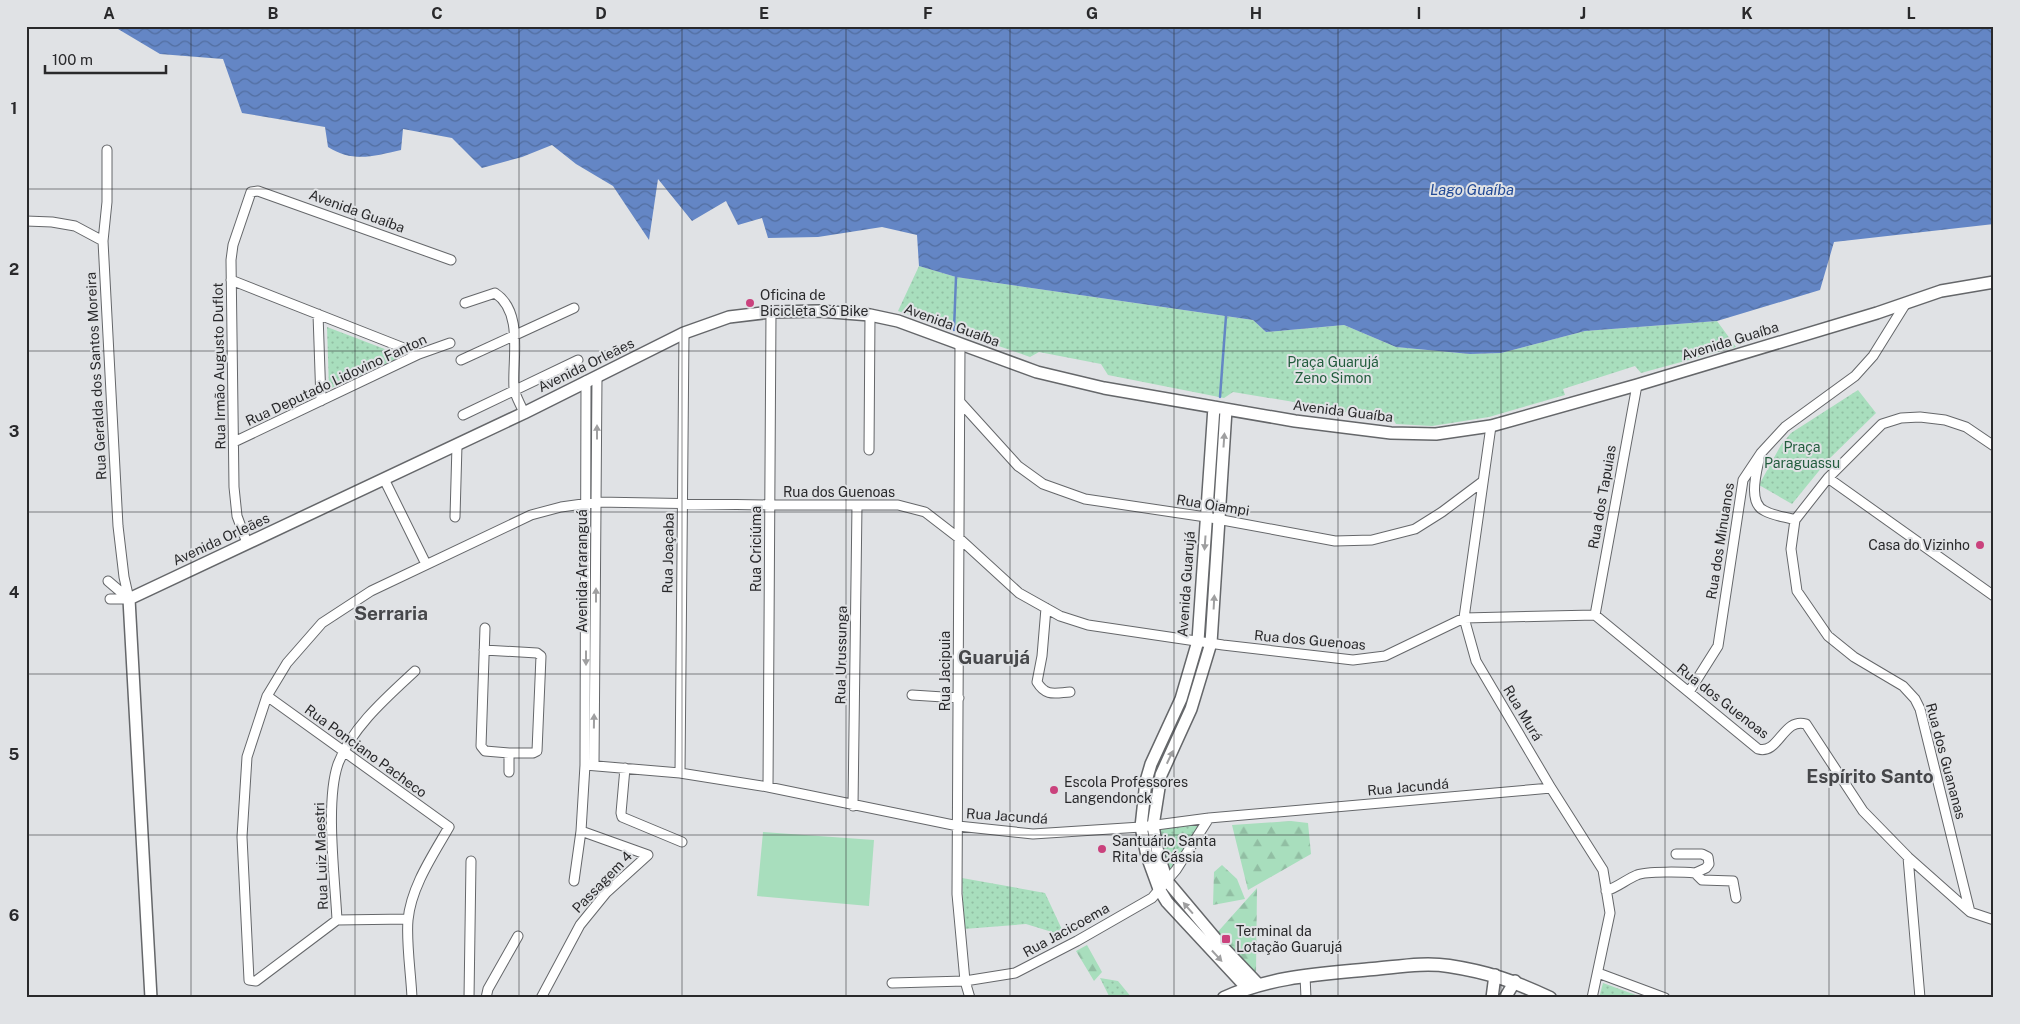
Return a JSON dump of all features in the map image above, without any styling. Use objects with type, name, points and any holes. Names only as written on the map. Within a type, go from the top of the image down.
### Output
[{"type":"main road","points":[[1224,998],[1252,986],[1305,976],[1403,966],[1446,965],[1515,981],[1550,998]]},
{"type":"street","name":"Rua Geralda dos Santos Moreira","points":[[107,150],[107,202],[103,241],[118,526],[124,577],[129,599]]},
{"type":"street","name":"Avenida Guaíba","points":[[254,190],[450,260]]},
{"type":"street","name":"Rua Irmão Augusto Duflot","points":[[247,544],[237,516],[234,487],[231,280],[233,244],[250,194],[254,190]]},
{"type":"street","points":[[26,221],[52,222],[75,226],[103,241]]},
{"type":"street","points":[[231,280],[420,354]]},
{"type":"street","name":"Avenida Guaíba","points":[[684,333],[728,317],[771,312],[819,311],[870,315],[898,321],[1037,372],[1104,388],[1390,434],[1436,434],[1490,426],[1637,385],[1941,291],[1994,282]]},
{"type":"street","points":[[465,303],[490,293],[497,295],[511,313],[514,336],[514,390],[524,413]]},
{"type":"street","name":"Rua dos Minuanos","points":[[1689,692],[1718,646],[1743,480],[1761,453],[1785,427],[1855,376],[1873,356],[1906,303]]},
{"type":"street","points":[[460,360],[574,308]]},
{"type":"street","name":"Rua Criciúma","points":[[768,787],[771,312]]},
{"type":"street","points":[[318,314],[321,401]]},
{"type":"street","points":[[869,450],[870,315]]},
{"type":"street","name":"Avenida Orleães","points":[[129,599],[524,413],[684,333]]},
{"type":"street","name":"Rua Joaçaba","points":[[680,773],[684,333]]},
{"type":"street","name":"Rua Deputado Lidovino Fanton","points":[[234,442],[420,354],[450,343]]},
{"type":"street","name":"Rua Jacipuia","points":[[960,344],[957,894],[965,981],[970,998]]},
{"type":"street","points":[[463,414],[578,360]]},
{"type":"street","name":"Avenida Araranguá","points":[[590,678],[596,616],[596,502],[592,379]]},
{"type":"street","name":"Avenida Araranguá","points":[[589,765],[590,678],[586,616],[587,503],[592,379]]},
{"type":"street","name":"Rua dos Tapuias","points":[[1595,615],[1637,385]]},
{"type":"street","name":"Rua Oiampi","points":[[960,402],[1018,466],[1043,484],[1084,499],[1206,517],[1335,541],[1372,540],[1415,529],[1442,512],[1482,482]]},
{"type":"street","name":"Avenida Guarujá","points":[[1220,408],[1206,517],[1198,641],[1181,699],[1148,772],[1147,826],[1158,853],[1163,885],[1220,944],[1252,986]]},
{"type":"street","name":"Avenida Guarujá","points":[[1147,826],[1162,775],[1191,709],[1212,643],[1219,520],[1220,408]]},
{"type":"street","points":[[1761,453],[1754,481],[1756,502],[1765,512],[1795,520],[1828,478],[1882,424],[1901,418],[1920,417],[1944,420],[1966,427],[1994,446]]},
{"type":"street","name":"Rua Murá","points":[[1490,426],[1464,618],[1476,661],[1551,788],[1603,870],[1610,913],[1592,998]]},
{"type":"street","points":[[454,517],[457,445]]},
{"type":"street","points":[[1828,478],[1994,596]]},
{"type":"street","points":[[384,479],[426,564]]},
{"type":"street","name":"Rua dos Guenoas","points":[[337,920],[256,981],[251,981],[248,978],[242,837],[247,757],[267,696],[287,663],[322,623],[371,591],[531,515],[561,507],[596,502],[898,505],[925,512],[960,538],[1019,593],[1060,616],[1088,625],[1212,643],[1353,660],[1385,656],[1464,618],[1595,615],[1761,750],[1770,748],[1792,724],[1799,722],[1806,724],[1864,811],[1908,857],[1970,912],[1994,920]]},
{"type":"street","name":"Rua Urussunga","points":[[853,806],[856,505]]},
{"type":"street","name":"Rua dos Guananas","points":[[1795,520],[1791,548],[1797,591],[1828,636],[1854,657],[1903,686],[1915,699],[1920,709],[1970,912]]},
{"type":"street","points":[[108,581],[129,599],[151,998]]},
{"type":"street","points":[[110,599],[129,599]]},
{"type":"street","points":[[1046,608],[1042,656],[1037,682],[1042,690],[1049,693],[1070,692]]},
{"type":"street","points":[[586,616],[596,616]]},
{"type":"street","points":[[484,628],[481,748],[485,751],[533,753],[538,751],[541,656],[537,653],[484,650]]},
{"type":"street","name":"Rua Luiz Maestri","points":[[337,920],[332,823],[333,795],[338,765],[359,729],[393,691],[416,671]]},
{"type":"street","points":[[912,695],[959,698]]},
{"type":"street","name":"Rua Ponciano Pacheco","points":[[267,696],[449,827],[429,862],[416,891],[408,919]]},
{"type":"street","points":[[509,752],[509,772]]},
{"type":"street","points":[[574,881],[589,765]]},
{"type":"street","name":"Rua Jacundá","points":[[589,765],[680,773],[768,787],[853,806],[958,826],[1033,834],[1147,826],[1209,818],[1551,788]]},
{"type":"street","points":[[625,768],[620,813],[622,816],[682,842]]},
{"type":"street","name":"Rua Jacicoema","points":[[892,983],[965,981],[1015,973],[1077,941],[1152,898],[1209,818]]},
{"type":"street","name":"Passagem 4","points":[[541,998],[580,925],[606,894],[648,855],[580,831]]},
{"type":"street","points":[[1606,891],[1620,886],[1638,874],[1677,871],[1695,873],[1706,868],[1709,864],[1708,857],[1702,854],[1676,854]]},
{"type":"street","points":[[1908,857],[1920,998]]},
{"type":"street","points":[[469,998],[471,861]]},
{"type":"street","points":[[1695,873],[1703,880],[1734,880],[1736,898]]},
{"type":"street","points":[[337,920],[408,919],[412,998]]},
{"type":"street","points":[[486,998],[488,989],[518,936]]},
{"type":"street","points":[[1598,973],[1665,998]]},
{"type":"street","points":[[1492,998],[1495,975]]},
{"type":"street","points":[[1305,976],[1306,998]]},
{"type":"street","points":[[1505,998],[1515,981]]},
{"type":"green space","name":"Praça Guarujá Zeno Simon","points":[[919,266],[956,277],[1253,320],[1266,332],[1344,325],[1396,347],[1470,354],[1501,353],[1585,331],[1717,321],[1736,347],[1641,373],[1635,366],[1563,389],[1565,395],[1489,417],[1432,426],[1396,424],[1392,417],[1347,411],[1340,416],[1297,409],[1294,402],[1233,392],[1224,398],[1108,375],[1101,364],[1039,352],[1030,357],[898,311]]},
{"type":"green space","points":[[327,327],[403,356],[329,389]]},
{"type":"green space","name":"Praça Paraguassu","points":[[1858,390],[1876,413],[1827,461],[1792,504],[1759,485],[1781,445],[1791,433]]},
{"type":"green space","points":[[1204,821],[1170,872],[1158,829]]},
{"type":"green space","points":[[1291,821],[1308,823],[1311,854],[1248,890],[1232,825]]},
{"type":"green space","points":[[763,832],[874,840],[869,906],[757,896]]},
{"type":"green space","points":[[1222,865],[1237,879],[1245,899],[1213,905],[1214,872]]},
{"type":"green space","points":[[962,878],[1045,893],[1065,936],[1026,924],[964,929]]},
{"type":"green space","points":[[1257,888],[1256,973],[1249,972],[1215,935]]},
{"type":"green space","points":[[1087,945],[1102,972],[1094,981],[1076,951]]},
{"type":"green space","points":[[1100,978],[1118,981],[1132,998],[1110,998]]},
{"type":"green space","points":[[1603,983],[1644,998],[1599,998]]},
{"type":"water","name":"Lago Guaíba","points":[[113,26],[1994,26],[1994,224],[1834,242],[1820,290],[1717,321],[1585,331],[1501,353],[1470,354],[1396,347],[1344,325],[1266,332],[1253,320],[956,277],[919,266],[917,235],[882,227],[818,237],[768,238],[762,218],[738,225],[726,201],[692,221],[658,179],[649,240],[613,186],[576,164],[552,145],[522,157],[482,168],[452,138],[403,129],[401,150],[364,157],[346,155],[328,147],[325,127],[242,113],[223,59],[160,54]]},
{"type":"waterway","points":[[954,330],[956,277]]},
{"type":"waterway","points":[[1220,397],[1226,316]]},
{"type":"waterway","points":[[1214,512],[1219,424]]},
{"type":"waterway","points":[[1205,635],[1210,569]]},
{"type":"waterway","points":[[1149,807],[1153,778],[1185,705],[1202,652]]},
{"type":"place","name":"Oficina de Bicicleta Só Bike","points":[[750,303]]},
{"type":"place","name":"Casa do Vizinho","points":[[1980,545]]},
{"type":"place","name":"Escola Professores Langendonck","points":[[1054,790]]},
{"type":"place","name":"Santuário Santa Rita de Cássia","points":[[1102,849]]},
{"type":"place","name":"Terminal da Lotação Guarujá","points":[[1226,939]]},
{"type":"district","name":"Serraria","points":[[391,613]]},
{"type":"district","name":"Guarujá","points":[[994,657]]},
{"type":"district","name":"Espírito Santo","points":[[1870,776]]}]
